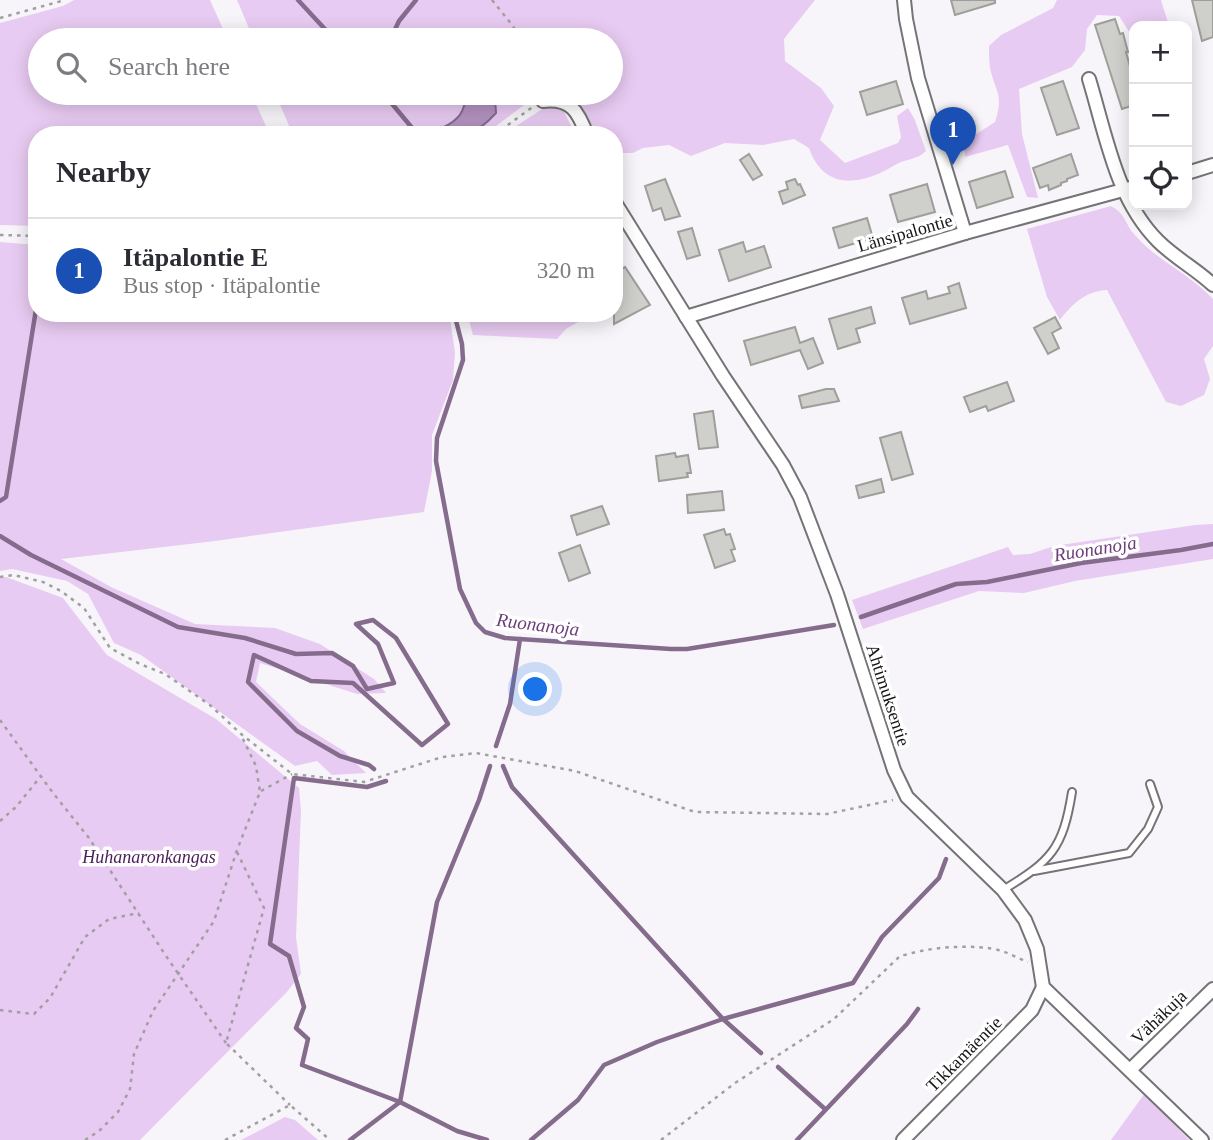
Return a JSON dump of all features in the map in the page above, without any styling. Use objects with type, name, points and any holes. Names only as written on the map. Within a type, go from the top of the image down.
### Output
[{"type":"street","points":[[904,0],[918,78],[965,233]]},
{"type":"street","points":[[1089,79],[1129,189]]},
{"type":"street","points":[[568,105],[578,114],[583,126]]},
{"type":"street","points":[[1192,171],[1213,165]]},
{"type":"street","name":"Länsipalontie","points":[[686,317],[965,233],[1129,189]]},
{"type":"street","points":[[1134,210],[1156,239],[1213,285]]},
{"type":"street","name":"Ahtimuksentie","points":[[623,216],[783,465],[800,497],[837,594],[894,770],[906,797],[1003,890],[1025,920],[1032,934],[1043,987]]},
{"type":"street","points":[[1043,987],[1202,1140]]},
{"type":"street","name":"Tikkamäentie","points":[[903,1140],[1032,1010],[1043,987]]},
{"type":"street","name":"Vähäkuja","points":[[1130,1070],[1213,989]]},
{"type":"lane","points":[[1034,871],[1129,853],[1148,829],[1158,807],[1150,784]]},
{"type":"lane","points":[[1003,890],[1034,871],[1051,855],[1060,842],[1072,792]]},
{"type":"path","points":[[0,18],[65,0]]},
{"type":"path","points":[[492,0],[514,28]]},
{"type":"path","points":[[507,126],[537,105]]},
{"type":"path","points":[[0,234],[28,236]]},
{"type":"path","points":[[0,577],[14,575],[43,582],[61,591],[84,608],[110,648],[165,674],[211,705],[241,734],[292,774],[364,782],[442,757],[476,754],[575,771],[695,812],[827,814],[906,797]]},
{"type":"path","points":[[0,720],[89,838],[226,1043],[330,1140]]},
{"type":"path","points":[[85,1140],[99,1131],[118,1112],[130,1088],[134,1054],[153,1011],[214,922],[237,850],[260,792],[257,766],[241,734]]},
{"type":"path","points":[[260,792],[292,774]]},
{"type":"path","points":[[0,821],[16,807],[41,776]]},
{"type":"path","points":[[226,1043],[264,908],[237,850]]},
{"type":"path","points":[[0,1010],[34,1014],[50,998],[85,937],[109,919],[139,913]]},
{"type":"path","points":[[661,1140],[735,1083],[834,1019],[899,957],[913,952],[981,947],[1003,951],[1041,969]]},
{"type":"path","points":[[225,1140],[290,1105]]},
{"type":"green space","points":[[74,0],[210,0],[223,28],[28,28],[28,105],[256,105],[266,126],[28,126],[28,226],[0,225],[0,23],[63,6]]},
{"type":"green space","points":[[237,0],[815,0],[784,39],[785,61],[821,88],[834,106],[820,140],[845,163],[898,143],[901,137],[897,116],[908,108],[926,151],[883,172],[858,180],[834,178],[824,172],[809,148],[794,139],[763,145],[725,143],[691,156],[669,145],[623,153],[623,126],[589,126],[578,105],[623,105],[623,28],[249,28]]},
{"type":"green space","points":[[1057,0],[1161,0],[1167,21],[1129,21],[1129,31],[1119,16],[1097,15],[1087,29],[1085,50],[1072,67],[1019,89],[1022,134],[1038,198],[1027,197],[1008,145],[965,157],[964,142],[995,122],[998,113],[999,99],[990,68],[989,46],[1001,35],[1053,8]]},
{"type":"green space","points":[[280,105],[464,105],[460,115],[446,126],[289,126]]},
{"type":"green space","points":[[487,105],[524,105],[496,126],[482,126],[496,113]]},
{"type":"green space","points":[[547,106],[563,110],[571,126],[516,126]]},
{"type":"green space","points":[[1111,206],[1123,216],[1131,231],[1144,244],[1213,299],[1213,346],[1204,359],[1210,379],[1204,395],[1181,406],[1166,402],[1107,290],[1080,299],[1060,320],[1047,297],[1027,229]]},
{"type":"green space","points":[[0,242],[28,244],[28,322],[450,322],[455,352],[453,380],[432,435],[432,471],[424,512],[61,559],[111,587],[195,624],[275,628],[320,644],[374,679],[386,693],[357,694],[260,663],[256,682],[300,724],[344,751],[366,773],[332,775],[317,761],[295,766],[141,655],[114,643],[88,594],[67,581],[12,569],[0,571]]},
{"type":"green space","points":[[469,322],[578,322],[566,329],[557,339],[473,335]]},
{"type":"green space","points":[[1213,524],[1213,559],[1075,581],[1024,593],[979,591],[863,629],[852,600],[1008,547],[1013,555],[1030,554],[1054,546]]},
{"type":"green space","name":"Huhanaronkangas","points":[[6,577],[63,598],[107,655],[216,719],[299,788],[301,810],[296,937],[301,974],[286,993],[140,1140],[0,1140],[0,578]]},
{"type":"green space","points":[[1145,1093],[1189,1140],[1111,1140]]},
{"type":"green space","points":[[285,1117],[295,1120],[318,1140],[241,1140]]},
{"type":"shaded area","points":[[464,105],[495,105],[496,113],[482,126],[446,126],[460,115]]},
{"type":"building","points":[[951,0],[995,0],[995,3],[955,15]]},
{"type":"building","points":[[1192,0],[1213,0],[1213,37],[1202,41]]},
{"type":"building","points":[[1115,19],[1120,34],[1123,33],[1129,63],[1129,107],[1122,109],[1095,25]]},
{"type":"building","points":[[896,81],[903,104],[867,115],[860,92]]},
{"type":"building","points":[[1063,81],[1079,128],[1057,135],[1041,88]]},
{"type":"building","points":[[749,154],[762,175],[753,180],[740,160]]},
{"type":"building","points":[[1071,154],[1078,175],[1049,190],[1048,185],[1040,188],[1033,168]]},
{"type":"building","points":[[1005,171],[1013,197],[977,208],[969,182]]},
{"type":"building","points":[[665,179],[680,216],[665,220],[661,208],[653,211],[645,186]]},
{"type":"building","points":[[795,179],[805,195],[783,204],[779,192],[788,189],[786,182]]},
{"type":"building","points":[[927,184],[935,212],[898,222],[890,195]]},
{"type":"building","points":[[867,218],[873,238],[839,248],[833,228]]},
{"type":"building","points":[[692,228],[700,255],[687,259],[678,232]]},
{"type":"building","points":[[743,242],[746,252],[764,246],[771,267],[729,281],[719,250]]},
{"type":"building","points":[[625,267],[650,305],[623,319]]},
{"type":"building","points":[[959,283],[966,308],[910,324],[902,298],[926,291],[928,299],[950,293],[948,287]]},
{"type":"building","points":[[871,307],[875,323],[856,329],[860,342],[838,349],[829,319]]},
{"type":"building","points":[[1055,317],[1061,328],[1052,333],[1059,348],[1048,354],[1034,328]]},
{"type":"building","points":[[795,327],[800,343],[813,338],[823,363],[808,369],[800,350],[751,365],[744,341]]},
{"type":"building","points":[[1007,382],[1014,401],[988,411],[986,406],[970,412],[964,397]]},
{"type":"building","points":[[834,389],[839,401],[802,408],[799,396]]},
{"type":"building","points":[[713,411],[718,447],[699,449],[694,414]]},
{"type":"building","points":[[901,432],[913,474],[892,480],[880,438]]},
{"type":"building","points":[[675,453],[676,457],[688,455],[691,473],[687,473],[688,477],[659,481],[656,456]]},
{"type":"building","points":[[881,479],[884,492],[859,498],[856,486]]},
{"type":"building","points":[[722,491],[724,510],[688,513],[687,495]]},
{"type":"building","points":[[602,506],[609,524],[577,535],[571,516]]},
{"type":"building","points":[[724,529],[726,535],[730,534],[735,549],[731,550],[735,561],[715,568],[704,535]]},
{"type":"building","points":[[580,545],[590,573],[569,581],[559,553]]},
{"type":"waterway","name":"Ruonanoja","points":[[298,0],[324,28]]},
{"type":"waterway","points":[[396,28],[416,0]]},
{"type":"waterway","name":"Ruonanoja","points":[[393,105],[410,126]]},
{"type":"waterway","points":[[0,501],[6,497],[34,322]]},
{"type":"waterway","name":"Ruonanoja","points":[[456,322],[463,360],[437,438],[436,461],[460,589],[476,623],[485,632],[505,638],[687,649],[834,625]]},
{"type":"waterway","points":[[0,536],[31,555],[178,627],[245,638],[296,654],[332,653],[353,666],[367,689],[394,683],[378,644],[356,624],[373,620],[396,638],[448,724],[422,745],[353,683],[311,681],[254,655],[248,682],[297,731],[340,756],[374,769]]},
{"type":"waterway","name":"Ruonanoja","points":[[861,617],[956,584],[987,582],[1081,563],[1213,544]]},
{"type":"waterway","points":[[496,746],[510,704],[520,639]]},
{"type":"waterway","points":[[350,1140],[400,1102],[437,902],[490,766]]},
{"type":"waterway","points":[[503,766],[512,787],[723,1019],[761,1053]]},
{"type":"waterway","points":[[386,781],[367,787],[294,778],[270,944],[289,956],[304,1007],[296,1028],[308,1039],[302,1065],[400,1102],[457,1131],[487,1140]]},
{"type":"waterway","points":[[531,1140],[578,1100],[604,1065],[657,1042],[723,1019],[853,983],[882,937],[939,878],[946,859]]},
{"type":"waterway","points":[[797,1140],[918,1009]]},
{"type":"waterway","points":[[778,1067],[825,1109]]},
{"type":"place","name":"Itäpalontie E","points":[[953,165]]}]
